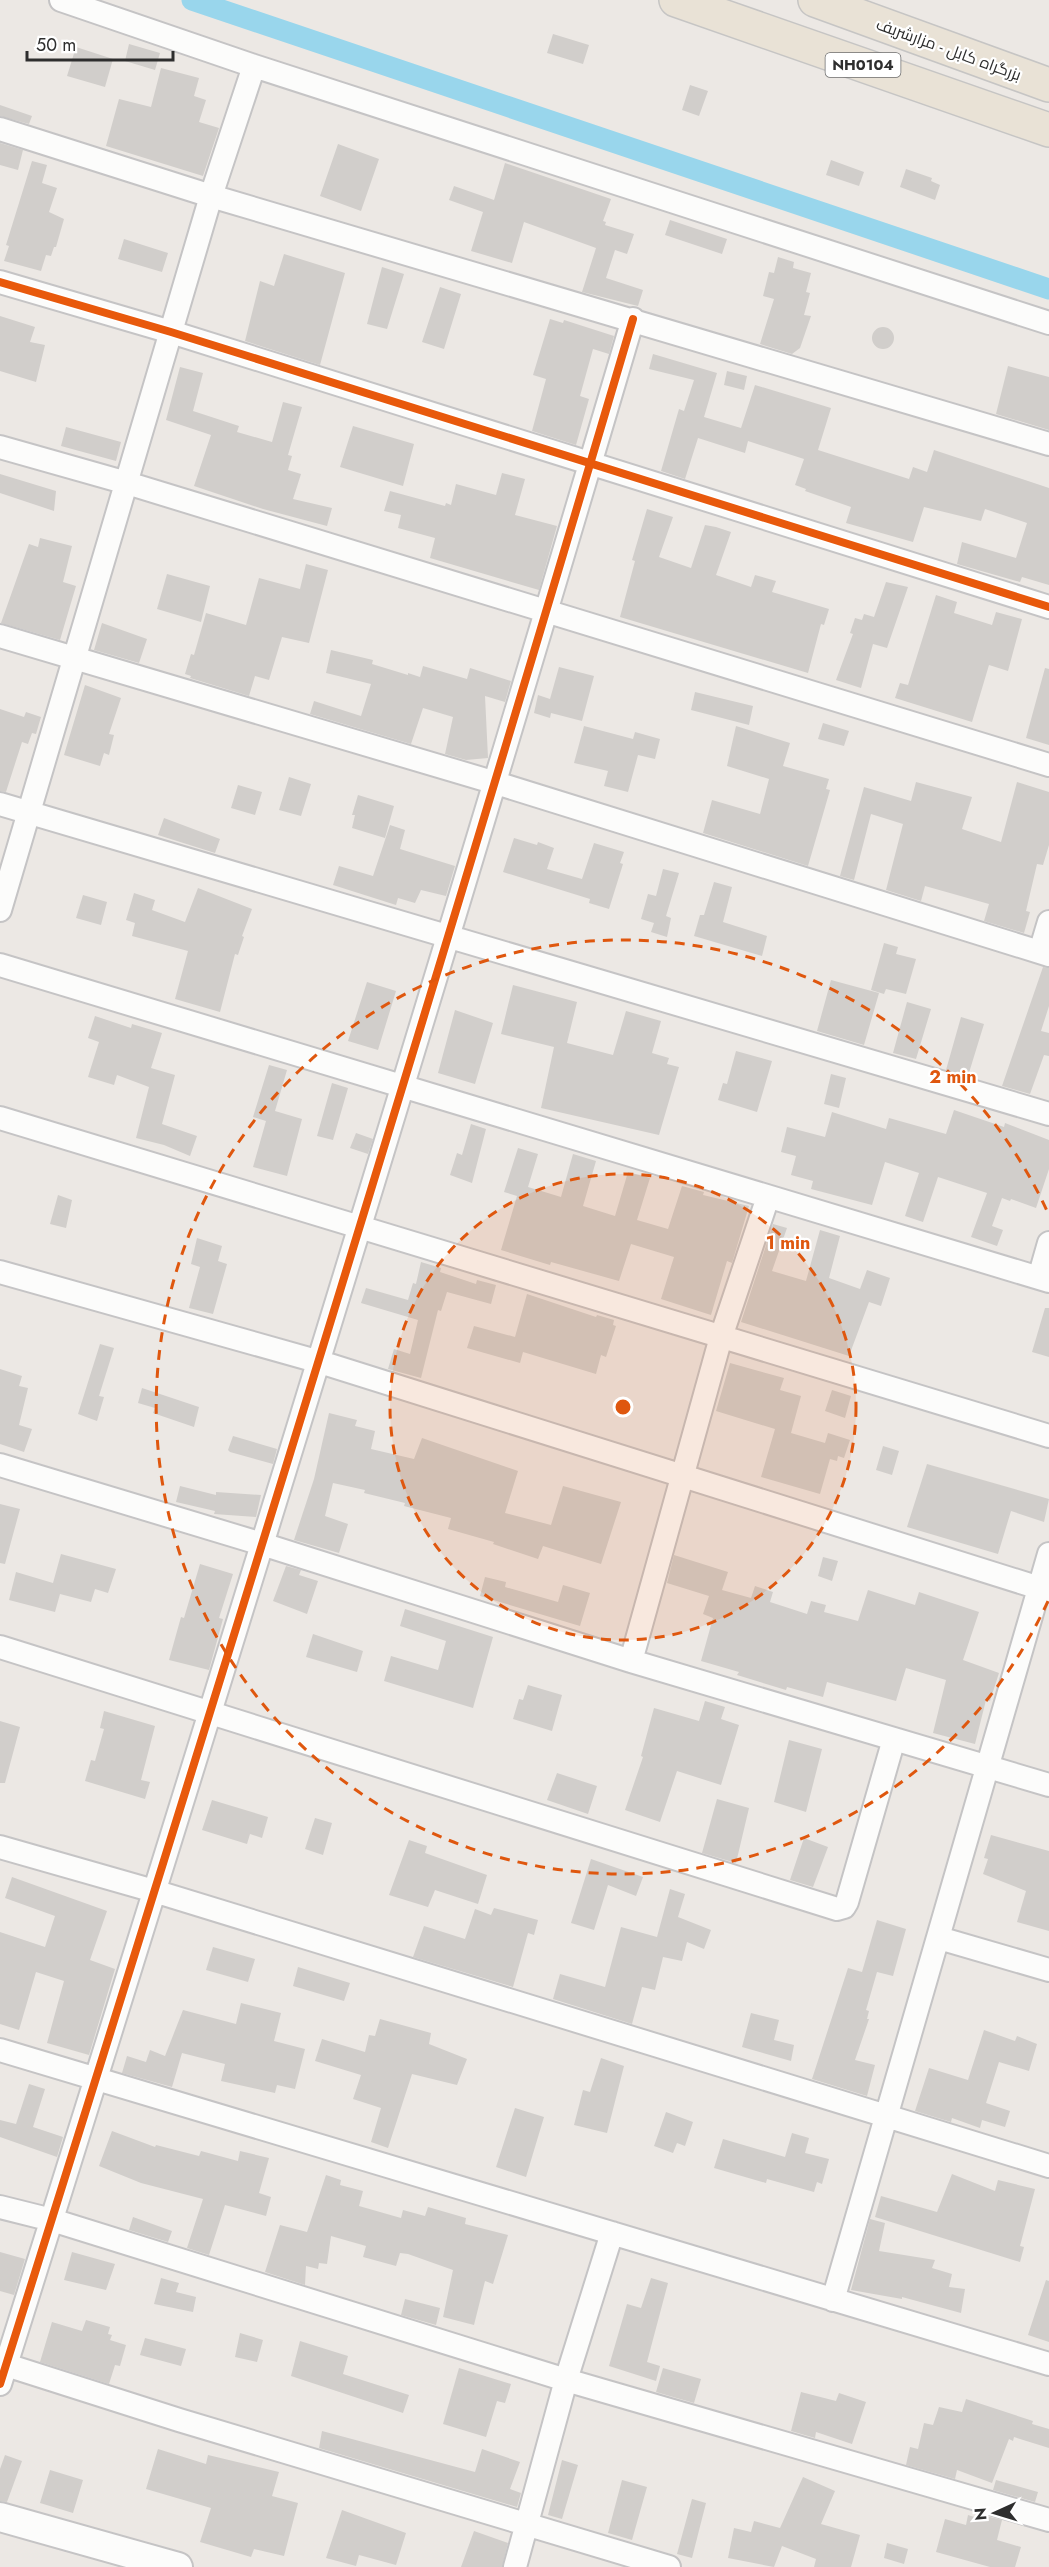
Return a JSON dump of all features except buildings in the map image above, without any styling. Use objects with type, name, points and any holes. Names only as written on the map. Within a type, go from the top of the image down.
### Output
[{"type":"highway","name":"NH0104","points":[[676,0],[1049,130]]},
{"type":"highway","name":"بزرگراه کابل - مزارشریف","points":[[815,0],[1049,85]]},
{"type":"street","points":[[62,0],[254,66],[1049,323]]},
{"type":"street","points":[[0,910],[171,332],[254,66]]},
{"type":"street","points":[[0,129],[212,196],[1049,444]]},
{"type":"street","points":[[0,282],[171,332],[1049,607]]},
{"type":"street","points":[[633,319],[496,783],[320,1362],[262,1544],[212,1713],[2,2371],[179,2420],[669,2567]]},
{"type":"street","points":[[0,447],[127,483],[1049,765]]},
{"type":"street","points":[[0,636],[496,783],[1046,954],[1049,922]]},
{"type":"street","points":[[0,804],[1049,1114]]},
{"type":"street","points":[[0,965],[1044,1279],[1049,1243]]},
{"type":"street","points":[[0,1118],[1049,1436]]},
{"type":"street","points":[[631,1661],[684,1477],[721,1337],[768,1197]]},
{"type":"street","points":[[0,1272],[320,1362],[1043,1589]]},
{"type":"street","points":[[0,1465],[262,1544],[631,1661],[1049,1785]]},
{"type":"street","points":[[833,2300],[987,1766],[1043,1589],[1049,1554]]},
{"type":"street","points":[[0,1647],[837,1909],[844,1907],[848,1902],[894,1739]]},
{"type":"street","points":[[0,1847],[154,1891],[1049,2166]]},
{"type":"street","points":[[939,1938],[1049,1970]]},
{"type":"street","points":[[0,2050],[1049,2364]]},
{"type":"street","points":[[0,2207],[52,2220],[566,2380],[1049,2520]]},
{"type":"street","points":[[515,2567],[566,2380],[612,2233]]},
{"type":"street","points":[[0,2517],[178,2567]]},
{"type":"waterway","points":[[192,0],[1049,289]]},
{"type":"cycle path","points":[[0,282],[171,332],[1049,607]]},
{"type":"cycle path","points":[[0,2384],[321,1353],[633,319]]}]
